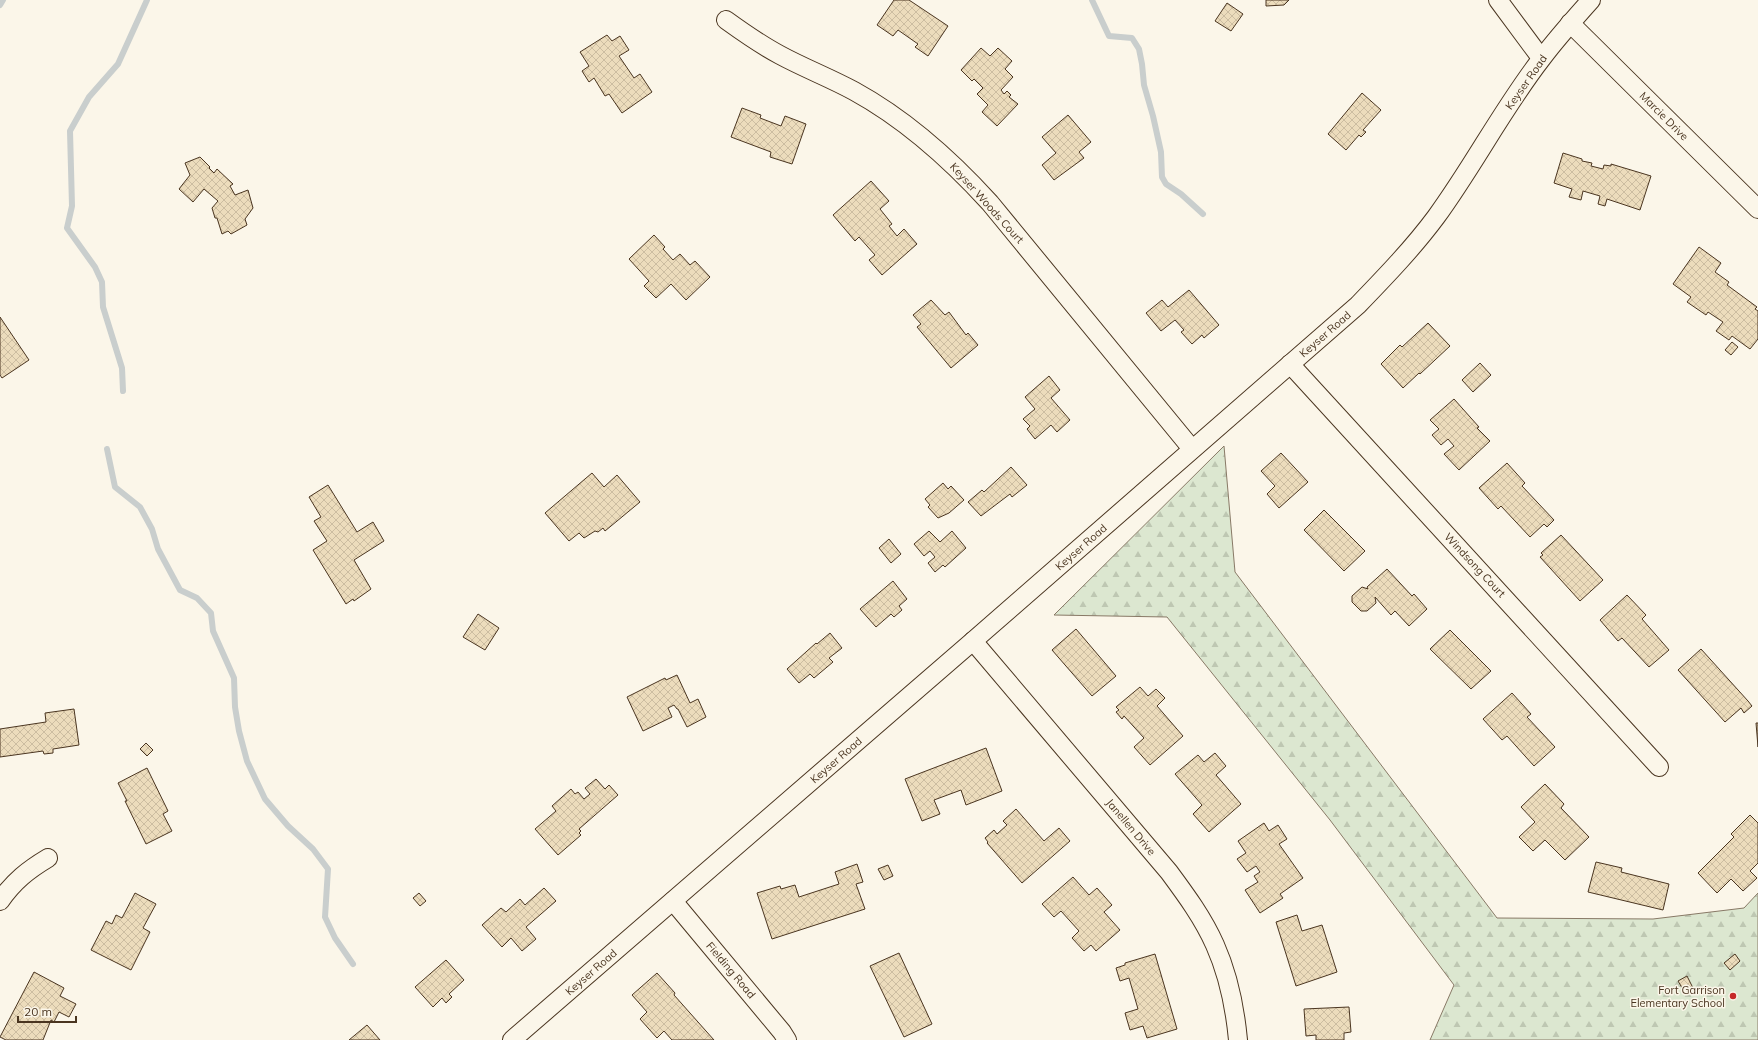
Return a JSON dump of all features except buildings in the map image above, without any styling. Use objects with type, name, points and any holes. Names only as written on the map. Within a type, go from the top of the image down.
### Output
[{"type":"street","points":[[1498,0],[1541,58]]},
{"type":"street","name":"Keyser Road","points":[[512,1040],[1358,305],[1417,241],[1458,186],[1504,112],[1541,58],[1590,0]]},
{"type":"street","name":"Keyser Woods Court","points":[[726,20],[753,40],[854,91],[880,107],[936,147],[990,203],[1192,449]]},
{"type":"street","name":"Marcie Drive","points":[[1570,23],[1758,209]]},
{"type":"street","name":"Windsong Court","points":[[1290,364],[1659,767]]},
{"type":"street","name":"Janellen Drive","points":[[973,641],[1186,894],[1215,945],[1228,983],[1238,1040]]},
{"type":"street","points":[[0,901],[9,888],[26,871],[48,858]]},
{"type":"street","name":"Fielding Road","points":[[673,901],[782,1032],[787,1040]]},
{"type":"green space","points":[[1224,446],[1235,572],[1497,918],[1653,919],[1744,908],[1758,893],[1758,1040],[1430,1040],[1454,985],[1330,820],[1167,617],[1054,615]]},
{"type":"waterway","points":[[0,5],[3,0]]},
{"type":"waterway","points":[[123,391],[122,368],[103,307],[102,282],[95,267],[67,228],[72,206],[70,131],[89,97],[118,64],[147,0]]},
{"type":"waterway","points":[[1092,0],[1109,36],[1132,38],[1139,49],[1144,85],[1161,152],[1162,177],[1166,184],[1181,194],[1203,214]]},
{"type":"waterway","points":[[107,449],[115,487],[140,507],[152,529],[158,549],[180,590],[197,598],[211,613],[213,631],[234,678],[235,707],[239,731],[247,761],[265,799],[288,826],[313,849],[328,869],[325,917],[335,938],[353,964]]},
{"type":"place","name":"Fort Garrison Elementary School","points":[[1733,996]]}]
